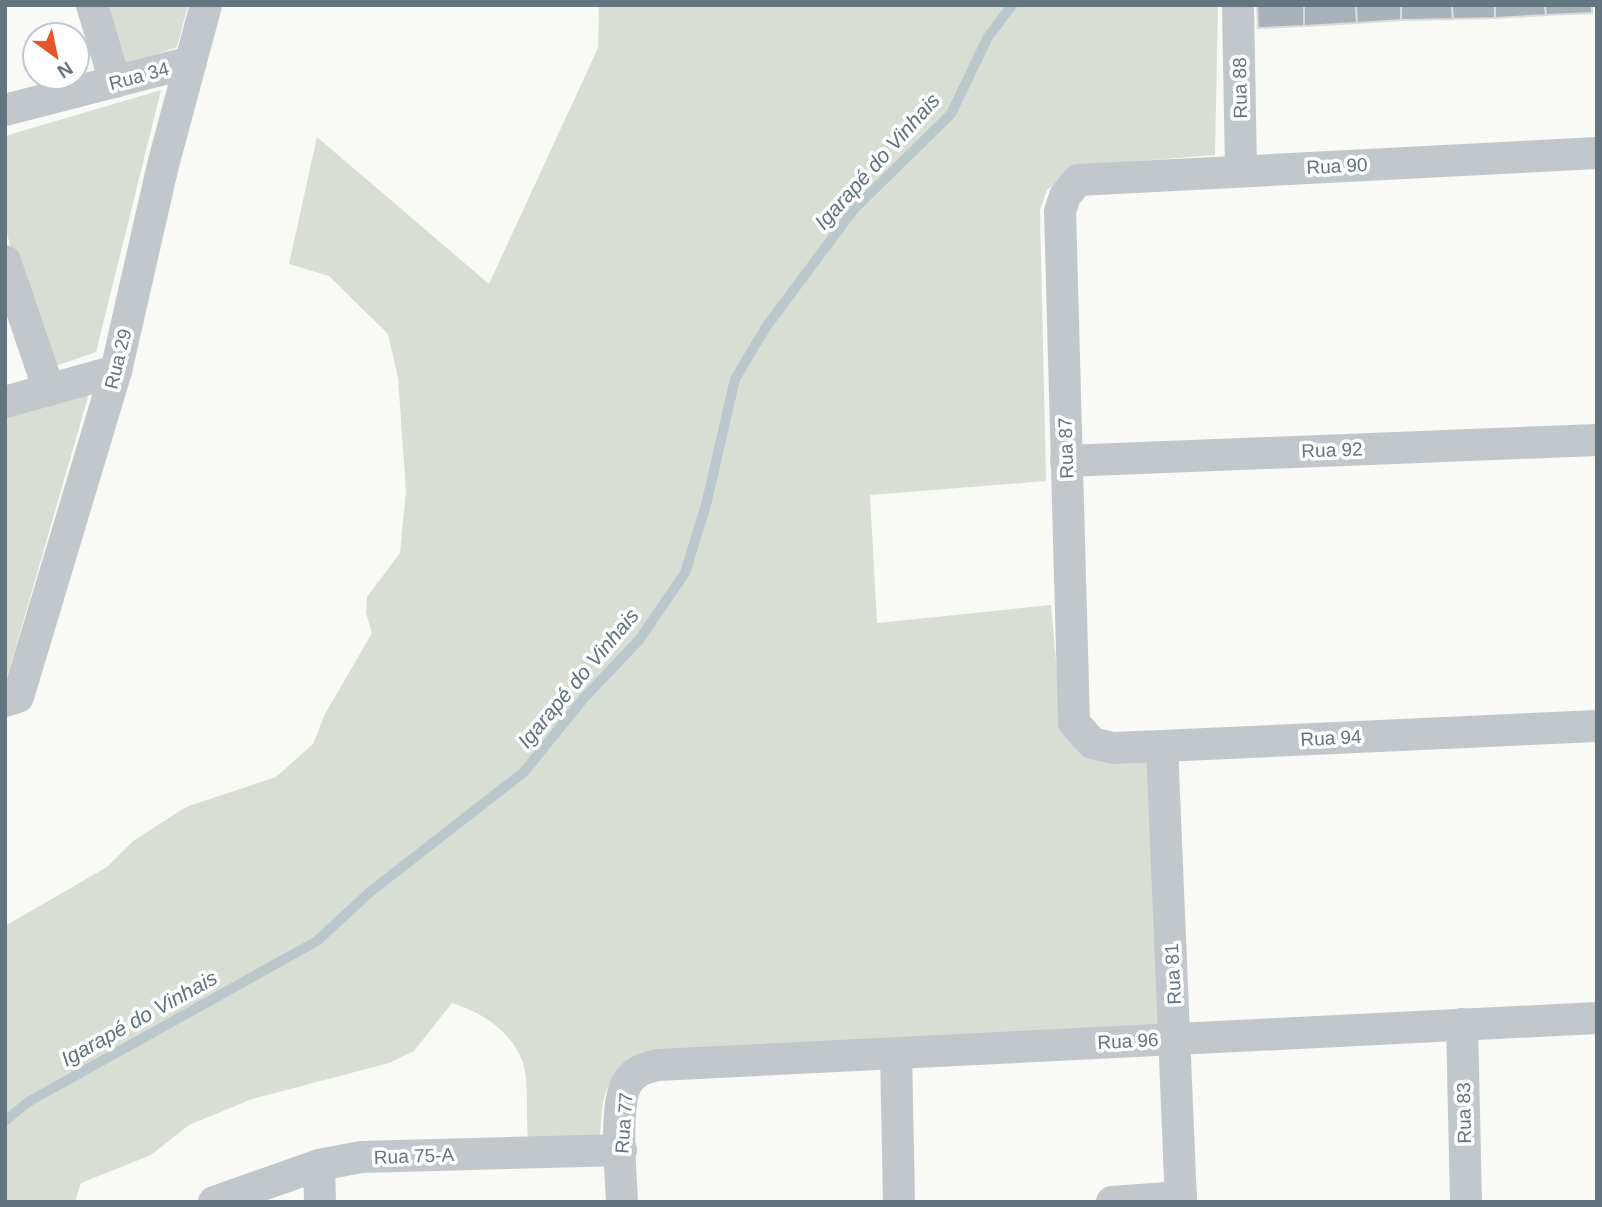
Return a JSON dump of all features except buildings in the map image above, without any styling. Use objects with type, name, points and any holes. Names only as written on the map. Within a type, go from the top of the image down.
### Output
[{"type":"street","points":[[92,5],[115,82]]},
{"type":"street","name":"Rua 29","points":[[5,701],[18,697],[116,372],[163,164],[206,5]]},
{"type":"street","name":"Rua 88","points":[[1238,5],[1241,171]]},
{"type":"street","name":"Rua 34","points":[[5,110],[191,62]]},
{"type":"street","name":"Rua 90","points":[[1078,180],[1597,153]]},
{"type":"street","name":"Rua 87","points":[[1074,723],[1060,211],[1065,196],[1078,180]]},
{"type":"street","points":[[5,261],[49,390]]},
{"type":"street","points":[[5,402],[116,372]]},
{"type":"street","name":"Rua 92","points":[[1066,461],[1597,440]]},
{"type":"street","name":"Rua 94","points":[[1074,723],[1092,743],[1113,748],[1597,726]]},
{"type":"street","name":"Rua 81","points":[[1162,746],[1181,1200]]},
{"type":"street","name":"Rua 96","points":[[658,1065],[1597,1018]]},
{"type":"street","name":"Rua 83","points":[[1462,1024],[1466,1202]]},
{"type":"street","points":[[896,1053],[899,1202]]},
{"type":"street","name":"Rua 77","points":[[622,1202],[622,1099],[627,1082],[638,1070],[658,1065]]},
{"type":"street","name":"Rua 75-A","points":[[214,1202],[319,1165],[360,1157],[621,1150]]},
{"type":"street","points":[[319,1165],[320,1202]]},
{"type":"street","points":[[1112,1202],[1181,1200]]},
{"type":"shaded area","points":[[108,5],[188,5],[177,47],[124,66]]},
{"type":"shaded area","points":[[599,5],[1218,5],[1215,155],[1078,166],[1047,190],[1040,210],[1046,481],[870,495],[877,623],[1051,605],[1062,728],[1081,755],[1105,760],[1149,760],[1171,1026],[637,1057],[616,1076],[605,1094],[600,1143],[528,1137],[526,1076],[516,1049],[502,1031],[484,1017],[452,1003],[414,1051],[389,1063],[252,1099],[189,1125],[151,1155],[81,1183],[75,1202],[5,1202],[5,926],[107,867],[133,841],[186,807],[276,777],[313,744],[325,714],[372,633],[366,613],[367,597],[400,553],[406,491],[398,378],[388,334],[329,276],[289,264],[317,137],[489,284],[598,48]]},
{"type":"shaded area","points":[[161,90],[96,352],[41,371],[5,225],[5,136]]},
{"type":"shaded area","points":[[90,390],[6,681],[5,416]]},
{"type":"waterway","name":"Igarapé do Vinhais","points":[[5,1121],[28,1102],[317,941],[370,892],[524,772],[584,698],[639,640],[685,573],[706,505],[735,379],[766,327],[854,209],[951,114],[988,37],[1012,5]]}]
